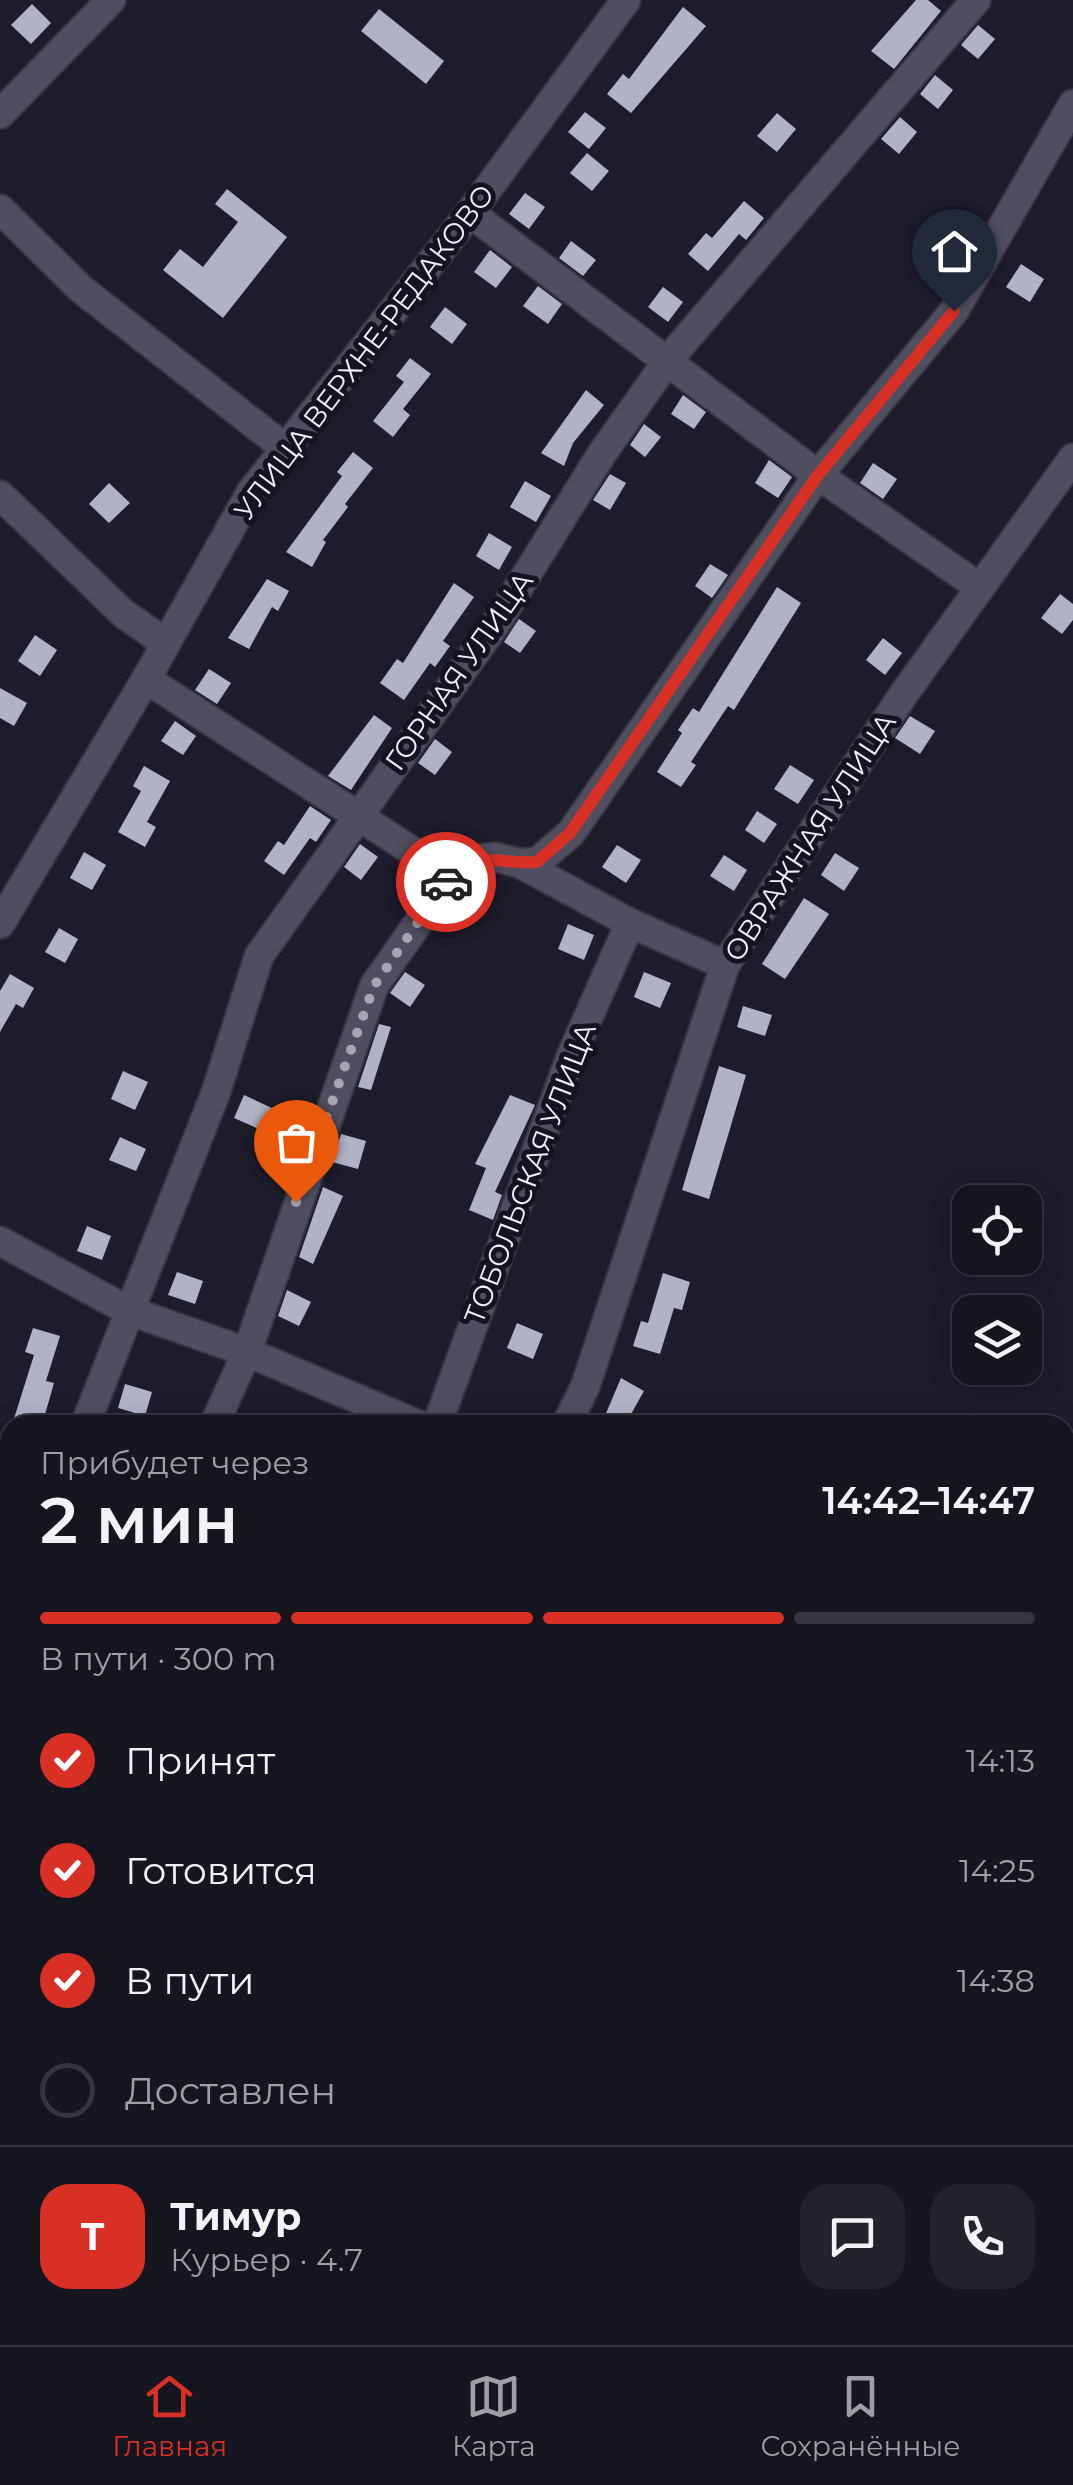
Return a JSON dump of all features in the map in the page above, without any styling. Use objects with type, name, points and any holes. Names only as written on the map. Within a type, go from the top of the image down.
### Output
[{"type":"street","points":[[0,114],[111,0]]},
{"type":"street","name":"ГОРНАЯ УЛИЦА","points":[[89,1415],[216,1092],[259,956],[499,619],[600,455],[668,360],[976,0]]},
{"type":"street","name":"УЛИЦА ВЕРХНЕ-РЕДАКОВО","points":[[0,924],[146,679],[250,492],[470,214],[621,2]]},
{"type":"street","points":[[520,863],[537,862],[570,833],[818,475],[954,311],[1073,104]]},
{"type":"street","points":[[0,208],[80,289],[285,448]]},
{"type":"street","points":[[470,214],[818,475],[980,587]]},
{"type":"street","name":"ОВРАЖНАЯ УЛИЦА","points":[[571,1415],[584,1387],[725,965],[815,824],[1073,458]]},
{"type":"street","points":[[0,494],[124,614],[160,639],[162,651]]},
{"type":"street","points":[[146,679],[451,876]]},
{"type":"street","points":[[219,1415],[247,1352],[374,986],[451,876],[472,860],[495,857],[520,863],[630,923],[725,965]]},
{"type":"street","name":"ТОБОЛЬСКАЯ УЛИЦА","points":[[442,1415],[571,1056],[630,923]]},
{"type":"street","points":[[0,1241],[127,1310],[247,1352],[395,1415]]},
{"type":"building","points":[[916,0],[928,0],[941,11],[894,69],[871,51]]},
{"type":"building","points":[[32,4],[51,23],[31,44],[11,25]]},
{"type":"building","points":[[683,7],[706,26],[631,113],[607,94],[623,74],[629,79]]},
{"type":"building","points":[[379,9],[444,61],[426,84],[361,31]]},
{"type":"building","points":[[978,25],[995,39],[978,59],[961,45]]},
{"type":"building","points":[[935,75],[953,90],[938,109],[920,94]]},
{"type":"building","points":[[585,112],[606,128],[589,149],[568,132]]},
{"type":"building","points":[[777,113],[796,129],[777,152],[757,136]]},
{"type":"building","points":[[900,117],[917,132],[899,154],[881,139]]},
{"type":"building","points":[[587,153],[609,171],[592,191],[570,173]]},
{"type":"building","points":[[227,189],[287,237],[223,318],[163,270],[180,249],[203,267],[238,222],[215,204]]},
{"type":"building","points":[[525,193],[545,207],[529,229],[509,214]]},
{"type":"building","points":[[744,201],[764,218],[746,240],[739,234],[708,271],[688,254],[706,233],[712,238]]},
{"type":"building","points":[[571,241],[596,260],[583,276],[559,258]]},
{"type":"building","points":[[490,250],[512,267],[496,288],[474,272]]},
{"type":"building","points":[[1021,264],[1044,279],[1030,302],[1006,287]]},
{"type":"building","points":[[538,286],[562,304],[548,324],[523,306]]},
{"type":"building","points":[[663,287],[683,302],[668,322],[648,307]]},
{"type":"building","points":[[445,307],[467,324],[452,344],[430,327]]},
{"type":"building","points":[[410,358],[431,374],[403,409],[410,415],[393,437],[373,421],[404,382],[396,376]]},
{"type":"building","points":[[586,390],[604,405],[573,443],[564,466],[541,453]]},
{"type":"building","points":[[683,395],[706,412],[694,429],[671,414]]},
{"type":"building","points":[[644,424],[661,437],[645,457],[630,445]]},
{"type":"building","points":[[353,452],[373,468],[345,504],[348,507],[323,540],[326,542],[312,567],[286,552],[342,476],[337,472]]},
{"type":"building","points":[[769,460],[792,477],[778,498],[755,483]]},
{"type":"building","points":[[873,463],[897,479],[883,499],[860,483]]},
{"type":"building","points":[[610,474],[626,483],[610,510],[593,500]]},
{"type":"building","points":[[525,481],[551,496],[536,522],[510,507]]},
{"type":"building","points":[[109,483],[130,503],[109,523],[89,504]]},
{"type":"building","points":[[489,533],[512,547],[499,570],[476,556]]},
{"type":"building","points":[[710,564],[728,575],[712,598],[695,586]]},
{"type":"building","points":[[267,579],[289,591],[278,611],[272,607],[249,649],[228,638]]},
{"type":"building","points":[[454,583],[474,597],[443,641],[450,646],[435,667],[430,663],[404,700],[380,683],[397,659],[403,663]]},
{"type":"building","points":[[777,587],[801,603],[734,710],[728,706],[691,762],[696,765],[681,787],[657,772],[682,733],[678,730],[693,708],[699,712]]},
{"type":"building","points":[[1060,594],[1073,604],[1073,620],[1062,634],[1041,618]]},
{"type":"building","points":[[519,619],[536,631],[520,653],[504,642]]},
{"type":"building","points":[[35,635],[57,650],[40,676],[18,661]]},
{"type":"building","points":[[883,638],[902,653],[885,675],[866,660]]},
{"type":"building","points":[[209,669],[231,683],[217,704],[195,690]]},
{"type":"building","points":[[0,688],[27,703],[14,726],[0,718]]},
{"type":"building","points":[[374,715],[392,728],[351,790],[328,776]]},
{"type":"building","points":[[910,716],[935,731],[920,754],[895,738]]},
{"type":"building","points":[[175,721],[196,736],[183,755],[161,741]]},
{"type":"building","points":[[435,739],[452,752],[435,775],[418,763]]},
{"type":"building","points":[[790,765],[814,780],[798,804],[774,789]]},
{"type":"building","points":[[144,766],[170,781],[147,822],[156,827],[145,847],[118,832],[141,791],[133,786]]},
{"type":"building","points":[[310,806],[331,820],[316,842],[310,838],[284,875],[264,861],[278,841],[284,845]]},
{"type":"building","points":[[757,811],[777,824],[764,843],[745,830]]},
{"type":"building","points":[[360,844],[378,857],[361,880],[344,867]]},
{"type":"building","points":[[617,845],[641,860],[626,883],[602,867]]},
{"type":"building","points":[[84,852],[106,865],[92,890],[70,878]]},
{"type":"building","points":[[835,853],[859,868],[844,891],[821,875]]},
{"type":"building","points":[[724,855],[747,870],[734,891],[710,876]]},
{"type":"building","points":[[804,898],[829,914],[785,979],[762,964]]},
{"type":"building","points":[[568,924],[594,935],[584,960],[558,949]]},
{"type":"building","points":[[59,928],[78,939],[65,963],[45,952]]},
{"type":"building","points":[[405,972],[425,985],[410,1007],[390,993]]},
{"type":"building","points":[[644,972],[671,983],[660,1008],[634,997]]},
{"type":"building","points":[[10,974],[34,988],[23,1008],[16,1004],[0,1032],[0,991]]},
{"type":"building","points":[[743,1006],[772,1015],[765,1036],[737,1027]]},
{"type":"building","points":[[379,1024],[391,1027],[371,1090],[358,1087]]},
{"type":"building","points":[[719,1066],[746,1075],[709,1199],[682,1190]]},
{"type":"building","points":[[123,1071],[148,1082],[135,1110],[111,1099]]},
{"type":"building","points":[[244,1095],[272,1108],[261,1130],[234,1118]]},
{"type":"building","points":[[510,1095],[535,1105],[495,1192],[502,1195],[493,1220],[469,1210],[486,1168],[475,1164]]},
{"type":"building","points":[[341,1134],[366,1141],[358,1169],[332,1162]]},
{"type":"building","points":[[120,1137],[146,1149],[136,1171],[109,1160]]},
{"type":"building","points":[[323,1187],[343,1196],[313,1264],[299,1257]]},
{"type":"building","points":[[87,1226],[111,1236],[102,1260],[77,1251]]},
{"type":"building","points":[[177,1272],[203,1281],[195,1304],[168,1295]]},
{"type":"building","points":[[663,1273],[690,1282],[682,1310],[674,1308],[660,1354],[633,1346],[641,1321],[648,1323]]},
{"type":"building","points":[[287,1290],[311,1302],[299,1326],[278,1316]]},
{"type":"building","points":[[517,1323],[543,1334],[533,1359],[507,1348]]},
{"type":"building","points":[[33,1328],[60,1336],[46,1381],[54,1383],[45,1415],[15,1415],[34,1355],[25,1352]]},
{"type":"building","points":[[621,1378],[644,1391],[631,1415],[605,1415]]},
{"type":"building","points":[[125,1384],[152,1392],[145,1415],[118,1408]]},
{"type":"way so far","points":[[296,1202],[374,986],[446,882]]},
{"type":"route","points":[[446,882],[472,860],[495,857],[520,863],[537,862],[570,833],[818,475],[954,311]]}]
